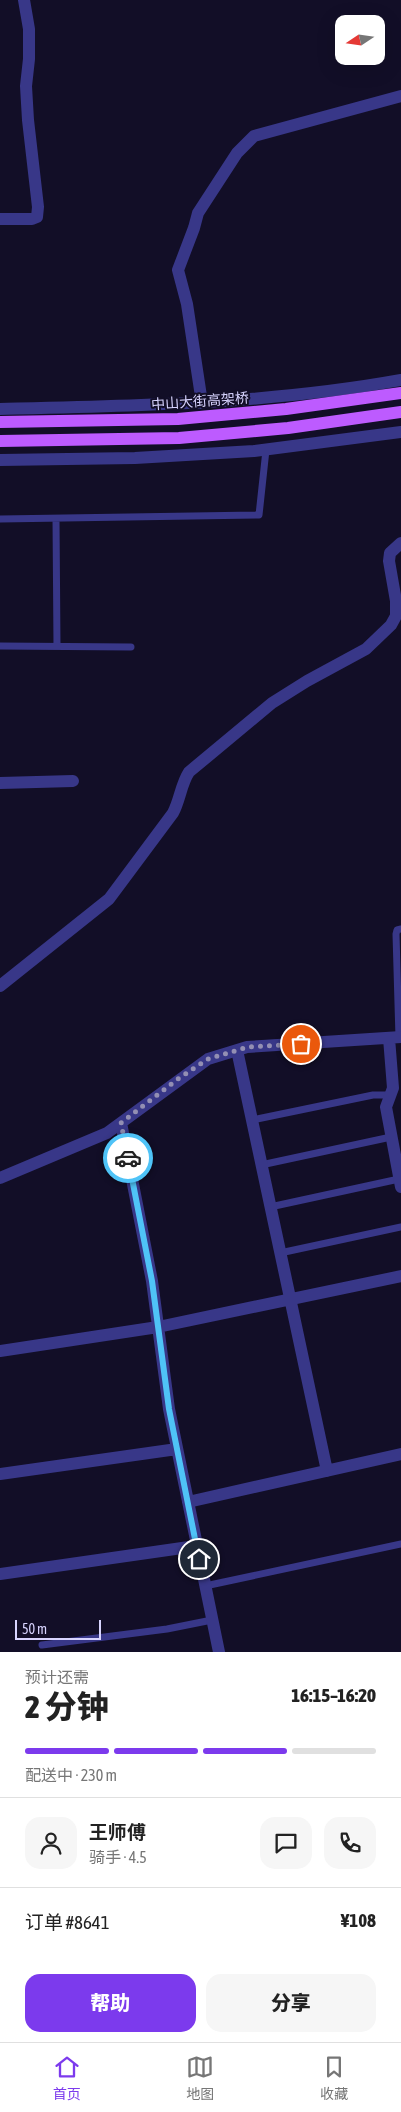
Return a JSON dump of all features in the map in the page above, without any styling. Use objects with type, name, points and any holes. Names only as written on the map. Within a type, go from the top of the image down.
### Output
[{"type":"main road","name":"中山大街高架桥","points":[[0,422],[132,421],[221,416],[401,393]]},
{"type":"main road","points":[[0,441],[123,440],[205,436],[288,428],[401,412]]},
{"type":"street","points":[[0,219],[32,219],[37,217],[38,207],[28,120],[29,29],[24,0]]},
{"type":"street","points":[[202,403],[187,304],[178,270],[198,212],[236,153],[254,136],[401,96]]},
{"type":"street","points":[[0,409],[134,406],[274,398],[401,380]]},
{"type":"street","points":[[0,460],[135,458],[266,450],[401,432]]},
{"type":"street","points":[[0,986],[109,899],[173,813],[179,801],[185,778],[189,772],[272,703],[366,649],[391,625],[396,616],[396,602],[389,561],[390,553],[401,543]]},
{"type":"street","points":[[0,783],[73,781]]},
{"type":"street","points":[[0,1178],[107,1133],[178,1079],[208,1059],[248,1047],[396,1038],[391,1095],[386,1106],[391,1137],[398,1154],[400,1183]]},
{"type":"street","points":[[237,1050],[327,1471]]},
{"type":"street","points":[[121,1123],[152,1281],[169,1409],[219,1652]]},
{"type":"street","points":[[0,1351],[158,1328],[401,1276]]},
{"type":"street","points":[[0,1474],[177,1449]]},
{"type":"street","points":[[188,1502],[401,1454]]},
{"type":"street","points":[[0,1574],[196,1546]]},
{"type":"lane","points":[[0,520],[260,515],[266,450]]},
{"type":"lane","points":[[56,519],[57,646]]},
{"type":"lane","points":[[0,646],[131,647]]},
{"type":"lane","points":[[396,1038],[396,934],[401,929]]},
{"type":"lane","points":[[252,1120],[373,1095],[391,1095]]},
{"type":"lane","points":[[261,1165],[391,1137]]},
{"type":"lane","points":[[270,1207],[400,1183]]},
{"type":"lane","points":[[280,1253],[401,1227]]},
{"type":"lane","points":[[205,1586],[401,1544]]},
{"type":"lane","points":[[42,1645],[167,1629],[212,1620]]},
{"type":"way so far","points":[[128,1158],[121,1123],[195,1067],[208,1059],[248,1047],[301,1044]]},
{"type":"route","points":[[128,1158],[152,1281],[169,1409],[199,1559]]}]
